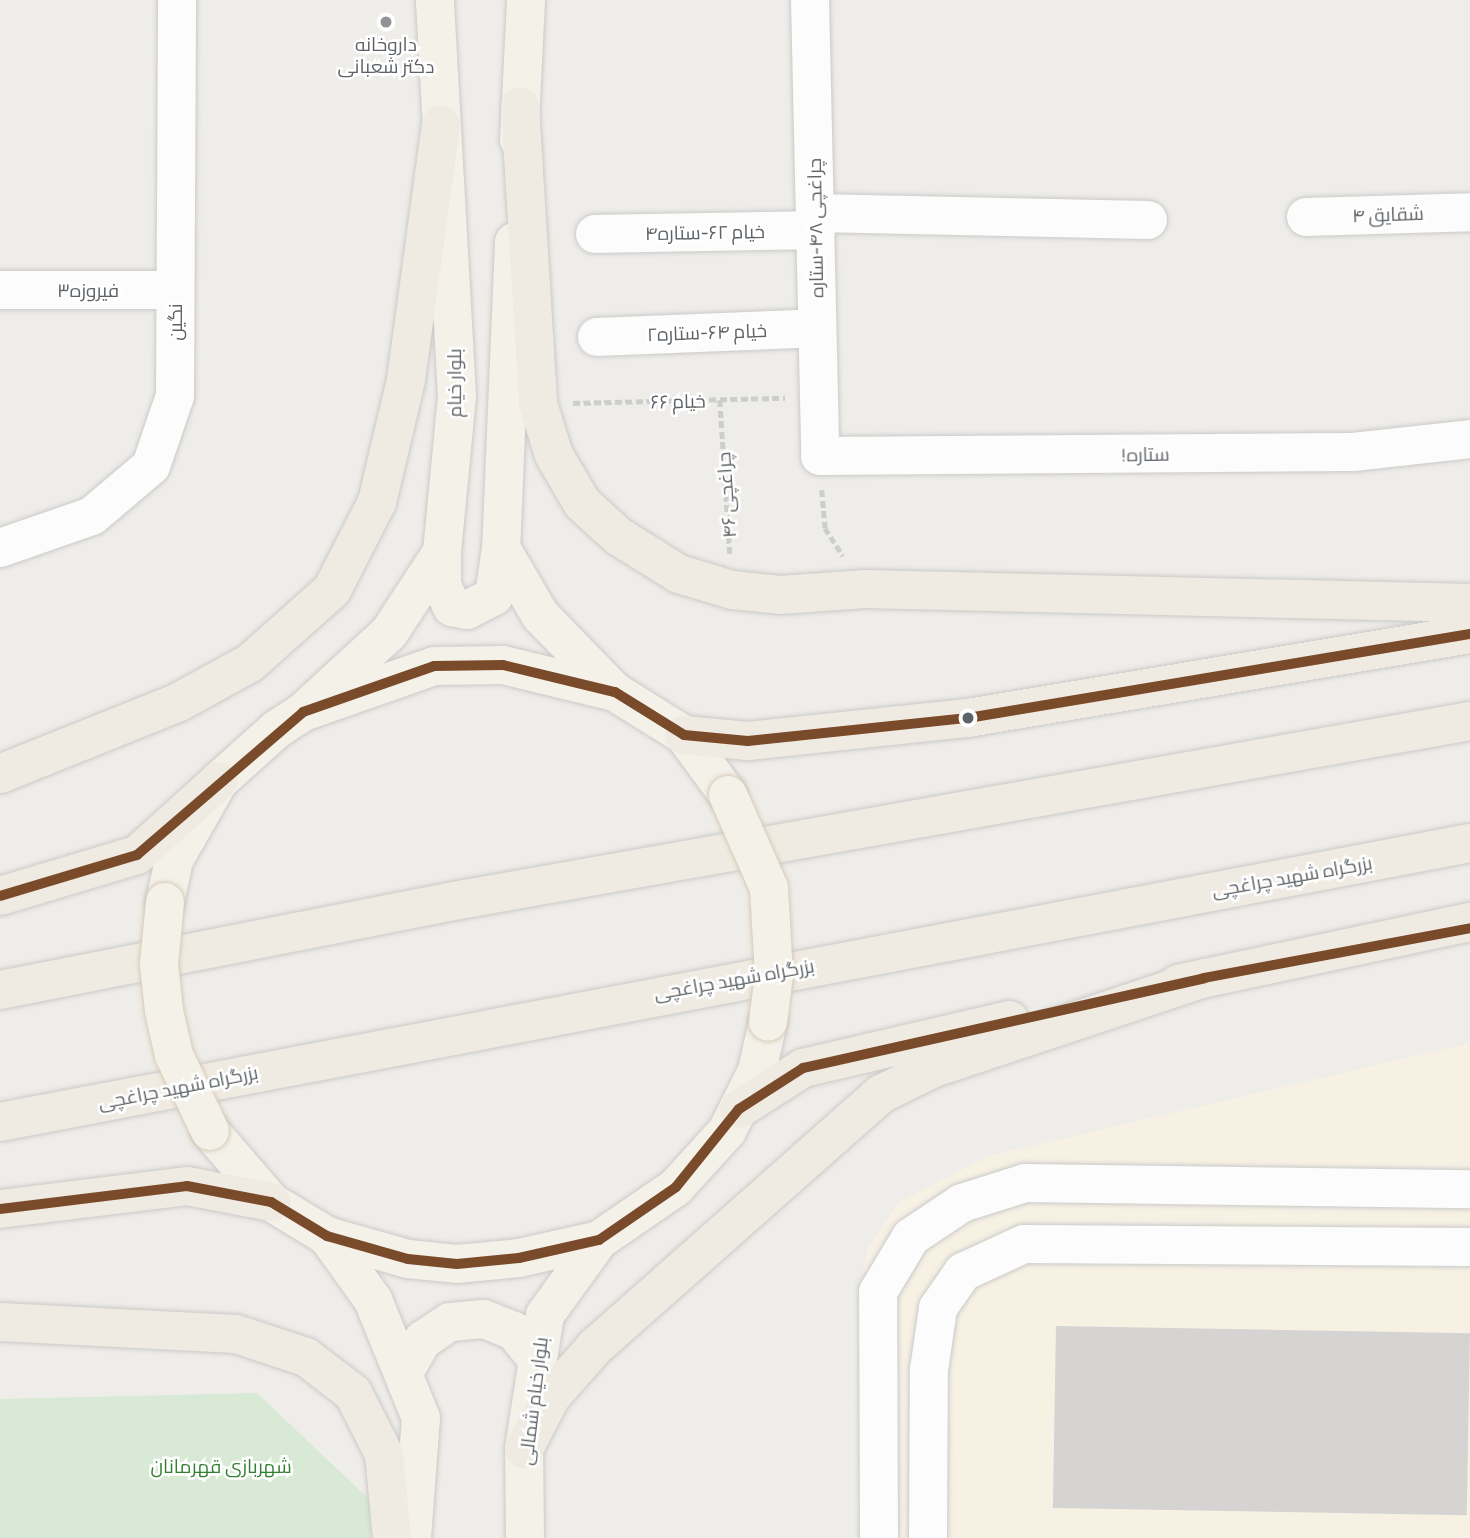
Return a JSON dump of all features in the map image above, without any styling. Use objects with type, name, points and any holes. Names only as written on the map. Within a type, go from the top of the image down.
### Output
[{"type":"highway","points":[[520,106],[538,404],[554,455],[582,503],[618,536],[679,574],[732,590],[780,595],[864,589],[1470,603]]},
{"type":"highway","points":[[0,774],[191,695],[250,663],[332,590],[377,502],[406,380],[441,124]]},
{"type":"highway","points":[[684,735],[748,741],[968,718],[1470,634]]},
{"type":"highway","points":[[0,990],[465,899],[1470,721]]},
{"type":"highway","points":[[0,896],[137,855],[219,781]]},
{"type":"highway","name":"بزرگراه شهید چراغچی","points":[[0,1122],[1470,843]]},
{"type":"highway","points":[[739,1109],[803,1068],[1204,978],[1470,922]]},
{"type":"highway","points":[[524,1449],[551,1397],[595,1347],[881,1094],[934,1068],[1204,978]]},
{"type":"highway","points":[[0,1209],[187,1186],[271,1202]]},
{"type":"highway","points":[[0,1322],[236,1334],[306,1357],[353,1393],[384,1454],[392,1538]]},
{"type":"main road","name":"بلوار خیام","points":[[219,781],[303,712],[389,633],[442,552],[457,396],[435,0]]},
{"type":"main road","points":[[442,552],[442,585],[452,607],[467,610],[494,596],[501,583],[526,0]]},
{"type":"main road","points":[[219,781],[174,860],[165,902],[159,964],[164,1011],[174,1055],[210,1130],[271,1202],[327,1236],[408,1259],[457,1264],[519,1258],[599,1240],[676,1187],[739,1109],[757,1071],[768,1022],[774,975],[769,888],[727,795],[684,735],[615,692],[540,615],[501,548]]},
{"type":"main road","points":[[303,712],[433,666],[503,665],[615,692]]},
{"type":"main road","points":[[1414,935],[1470,928]]},
{"type":"main road","points":[[327,1236],[373,1300],[406,1369],[421,1418],[412,1538]]},
{"type":"main road","name":"بلوار خیام شمالی","points":[[525,1538],[524,1449],[536,1357],[545,1315],[599,1240]]},
{"type":"main road","points":[[406,1369],[423,1340],[450,1322],[473,1320],[514,1331],[536,1357]]},
{"type":"street","name":"نگین","points":[[0,548],[92,516],[151,466],[175,396],[177,0]]},
{"type":"street","name":"چراغچی ۴۸-ستاره","points":[[810,0],[820,456]]},
{"type":"street","name":"شقایق ۴","points":[[1306,217],[1470,212]]},
{"type":"street","name":"خیام ۶۲-ستاره۴","points":[[595,234],[815,221],[1148,220]]},
{"type":"street","name":"فیروزه۳","points":[[0,290],[175,290]]},
{"type":"street","name":"خیام ۶۴-ستاره۲","points":[[597,337],[817,328]]},
{"type":"street","name":"ستاره۱","points":[[820,456],[1353,452],[1470,439]]},
{"type":"street","points":[[1414,935],[1470,939]]},
{"type":"street","points":[[879,1538],[878,1292],[911,1237],[962,1203],[1025,1184],[1470,1189]]},
{"type":"street","points":[[929,1538],[929,1370],[937,1307],[963,1272],[1024,1244],[1470,1247]]},
{"type":"path","name":"خیام ۶۶","points":[[538,404],[817,398]]},
{"type":"path","name":"چراغچی ۴۶","points":[[720,400],[732,590]]},
{"type":"path","points":[[820,456],[825,528],[864,589]]},
{"type":"shaded area","points":[[1470,1043],[1470,1538],[859,1538],[858,1299],[868,1248],[898,1203],[989,1156]]},
{"type":"green space","name":"شهربازی قهرمانان","points":[[257,1393],[370,1500],[370,1538],[0,1538],[0,1399]]},
{"type":"building","points":[[1056,1326],[1470,1333],[1467,1515],[1053,1508]]},
{"type":"transit line","points":[[0,896],[137,855],[303,712],[434,666],[503,665],[615,692],[684,735],[748,741],[968,718],[1470,634]]},
{"type":"transit line","points":[[0,1209],[187,1186],[271,1202],[327,1236],[408,1259],[457,1264],[519,1258],[599,1240],[676,1187],[739,1109],[803,1068],[1204,978],[1470,928]]},
{"type":"place","name":"داروخانه دکتر شعبانی","points":[[386,22]]}]
